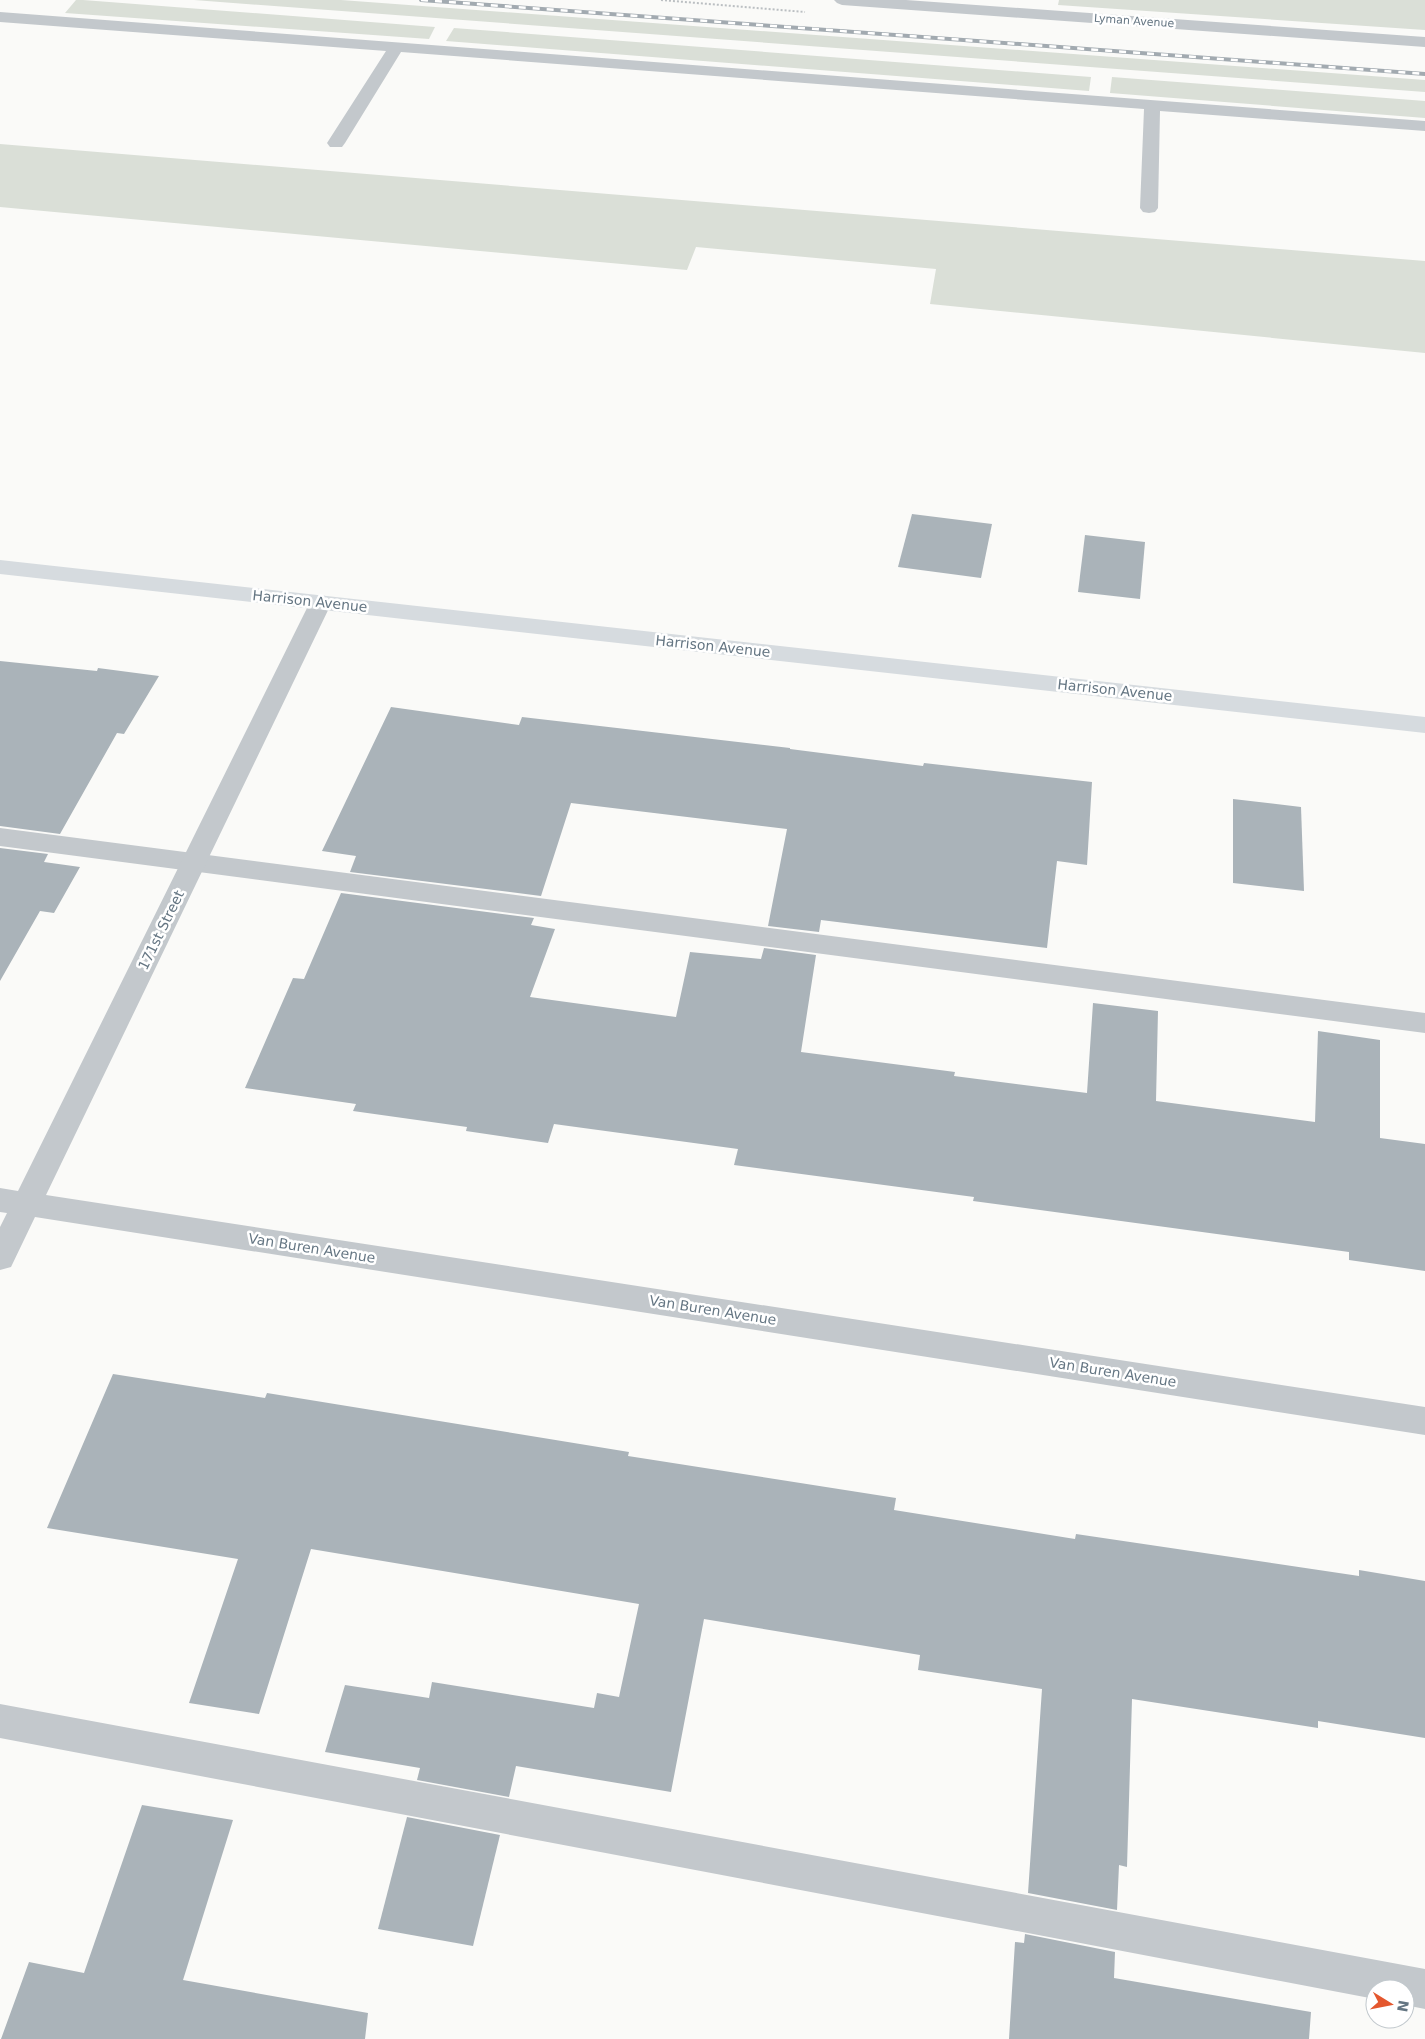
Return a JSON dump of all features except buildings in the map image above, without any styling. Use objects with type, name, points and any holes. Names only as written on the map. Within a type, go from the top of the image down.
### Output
[{"type":"street","name":"Lyman Avenue","points":[[842,0],[1425,42]]},
{"type":"street","points":[[0,17],[1425,126]]},
{"type":"street","points":[[336,143],[397,46]]},
{"type":"street","points":[[1149,208],[1152,105]]},
{"type":"street","name":"Harrison Avenue","points":[[0,566],[1425,725]]},
{"type":"street","name":"171st Street","points":[[0,1258],[13,1202],[194,861],[321,602]]},
{"type":"street","points":[[0,837],[1425,1023]]},
{"type":"street","name":"Van Buren Avenue","points":[[13,1202],[1425,1421]]},
{"type":"street","points":[[0,1721],[1425,1990]]},
{"type":"shaded area","points":[[76,0],[435,27],[429,39],[65,13]]},
{"type":"shaded area","points":[[194,0],[341,0],[1425,80],[1425,92]]},
{"type":"shaded area","points":[[1059,0],[1425,0],[1425,30],[1058,5]]},
{"type":"shaded area","points":[[454,28],[1091,77],[1089,91],[446,41]]},
{"type":"shaded area","points":[[1112,77],[1425,101],[1425,118],[1110,93]]},
{"type":"shaded area","points":[[0,144],[1425,261],[1425,353],[930,304],[936,269],[696,247],[687,270],[0,207]]},
{"type":"railway","points":[[421,0],[1425,74]]}]
